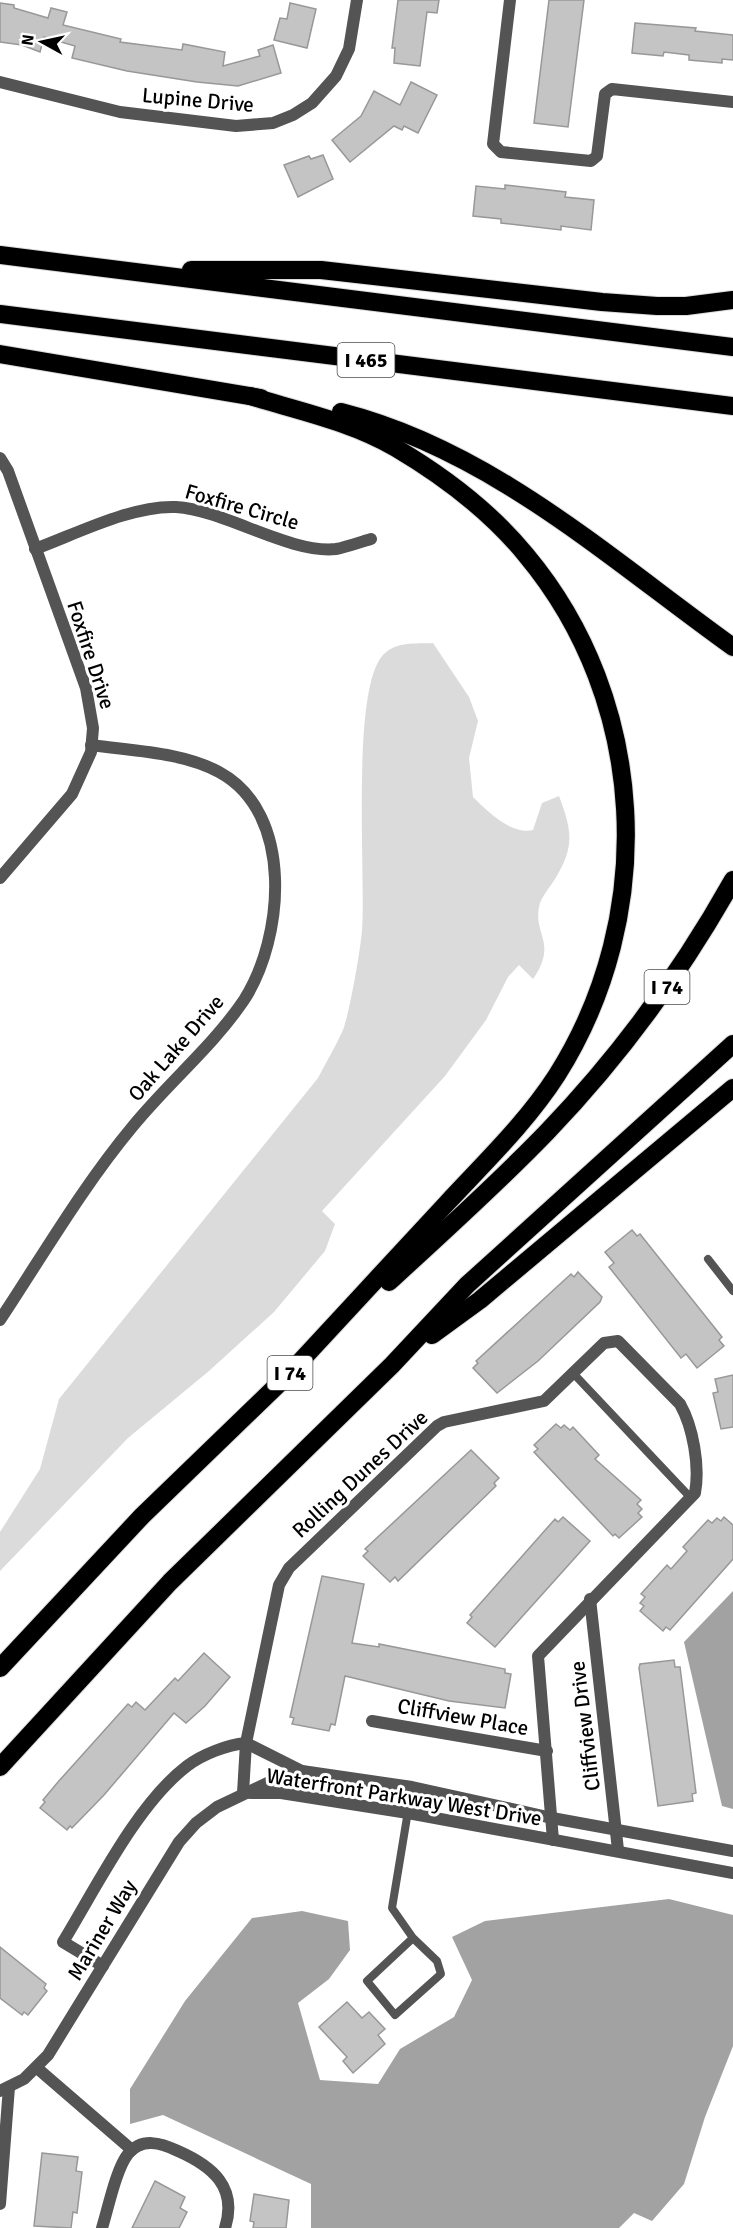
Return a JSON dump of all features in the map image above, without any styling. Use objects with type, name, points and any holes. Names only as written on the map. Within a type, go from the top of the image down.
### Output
[{"type":"highway","points":[[0,255],[733,347]]},
{"type":"highway","points":[[106,269],[321,270],[602,302],[686,306],[733,300]]},
{"type":"highway","name":"I 465","points":[[0,314],[733,406]]},
{"type":"highway","points":[[0,354],[250,396],[306,403],[355,416],[448,452],[544,510],[733,647]]},
{"type":"highway","points":[[250,396],[351,427],[393,446],[435,473],[475,504],[526,555],[566,612],[594,666],[615,735],[627,817],[626,879],[616,937],[592,1005],[557,1075],[507,1140],[284,1379]]},
{"type":"highway","name":"I 74","points":[[0,1668],[142,1516],[284,1379],[497,1182],[589,1086],[668,985],[733,880]]},
{"type":"highway","points":[[0,1767],[170,1582],[392,1365],[467,1286],[733,1044]]},
{"type":"highway","points":[[392,1365],[480,1300],[733,1088]]},
{"type":"street","name":"Lupine Drive","points":[[0,82],[120,112],[236,126],[273,123],[312,103],[336,76],[349,49],[357,0]]},
{"type":"street","points":[[510,0],[493,144],[501,152],[591,161],[597,156],[605,94],[612,88],[733,102]]},
{"type":"street","name":"Foxfire Drive","points":[[0,458],[8,471],[89,699],[92,716],[92,746],[82,777],[69,800],[0,878]]},
{"type":"street","name":"Foxfire Circle","points":[[35,549],[132,514],[169,507],[199,511],[300,544],[335,549],[371,539]]},
{"type":"street","name":"Oak Lake Drive","points":[[0,1320],[110,1155],[152,1102],[221,1029],[244,1000],[263,960],[273,910],[274,856],[263,819],[246,794],[224,774],[196,762],[92,746]]},
{"type":"street","name":"Rolling Dunes Drive","points":[[243,1793],[246,1743],[279,1585],[289,1568],[437,1426],[452,1420],[535,1404],[549,1397],[604,1343],[618,1341],[680,1404],[686,1413],[698,1475],[695,1493],[690,1497]]},
{"type":"street","name":"Cliffview Drive","points":[[553,1840],[538,1656],[590,1599],[690,1497]]},
{"type":"street","name":"Cliffview Drive","points":[[590,1599],[618,1850]]},
{"type":"street","name":"Cliffview Place","points":[[372,1721],[547,1751]]},
{"type":"street","points":[[103,1966],[63,1942],[140,1817],[186,1766],[223,1748],[246,1743],[302,1772]]},
{"type":"street","name":"Waterfront Parkway West Drive","points":[[243,1793],[280,1777],[302,1772],[412,1787],[552,1818],[733,1851]]},
{"type":"street","name":"Waterfront Parkway West Drive","points":[[243,1793],[281,1793],[408,1813],[733,1873]]},
{"type":"street","name":"Mariner Way","points":[[5,2089],[37,2068],[48,2055],[179,1842],[205,1816],[243,1793]]},
{"type":"street","points":[[37,2068],[137,2147]]},
{"type":"street","points":[[0,2204],[5,2089]]},
{"type":"street","points":[[102,2228],[123,2164],[137,2147],[151,2142],[165,2145],[197,2159],[215,2172],[228,2199],[225,2228]]},
{"type":"lane","points":[[708,1259],[733,1291]]},
{"type":"lane","points":[[572,1372],[690,1497]]},
{"type":"lane","points":[[412,1787],[392,1908],[414,1938],[437,1961],[441,1974],[395,2015],[367,1981],[414,1938]]},
{"type":"shaded area","points":[[433,643],[469,697],[478,721],[469,758],[473,797],[500,821],[516,829],[533,830],[542,803],[559,796],[567,819],[569,838],[566,857],[540,903],[538,914],[544,955],[540,966],[533,979],[519,965],[508,977],[486,1020],[445,1076],[322,1211],[335,1224],[325,1251],[274,1312],[209,1371],[128,1438],[0,1571],[0,1532],[40,1469],[59,1399],[318,1078],[343,1030],[352,996],[362,931],[363,745],[366,707],[372,676],[387,651],[406,644]]},
{"type":"shaded area","points":[[733,1591],[733,1809],[722,1806],[684,1642]]},
{"type":"shaded area","points":[[669,1899],[733,1915],[733,2046],[705,2117],[684,2184],[652,2221],[634,2213],[619,2228],[311,2228],[311,2184],[163,2115],[130,2124],[130,2089],[185,2001],[252,1918],[302,1911],[348,1921],[350,1950],[329,1979],[298,2003],[320,2080],[378,2084],[400,2049],[454,2017],[472,1980],[452,1937],[485,1921]]},
{"type":"building","points":[[398,0],[439,0],[437,13],[427,12],[420,66],[394,63],[395,48],[392,48]]},
{"type":"building","points":[[549,0],[584,0],[568,127],[534,123]]},
{"type":"building","points":[[0,3],[14,5],[14,8],[48,18],[51,8],[67,12],[63,25],[121,39],[120,42],[182,50],[183,44],[225,52],[223,66],[260,56],[258,50],[273,45],[281,73],[238,86],[127,71],[72,58],[75,46],[44,37],[40,52],[22,45],[0,42]]},
{"type":"building","points":[[290,3],[316,9],[307,48],[274,40],[280,18],[287,19]]},
{"type":"building","points":[[635,23],[696,28],[695,31],[733,35],[733,60],[722,59],[722,63],[689,60],[689,55],[664,52],[663,56],[632,53]]},
{"type":"building","points":[[411,82],[437,95],[418,133],[404,126],[402,130],[394,126],[350,162],[332,140],[361,116],[374,91],[400,105]]},
{"type":"building","points":[[323,155],[333,179],[298,197],[284,165],[309,156],[311,159]]},
{"type":"building","points":[[505,185],[566,192],[565,197],[594,200],[591,230],[561,226],[561,230],[501,223],[501,219],[473,216],[476,186],[505,189]]},
{"type":"building","points":[[632,1230],[637,1236],[640,1234],[722,1337],[719,1340],[724,1346],[697,1368],[686,1354],[681,1358],[609,1267],[614,1263],[605,1252]]},
{"type":"building","points":[[578,1272],[602,1297],[600,1302],[538,1361],[497,1393],[473,1368],[478,1363],[476,1361],[571,1274],[574,1277]]},
{"type":"building","points":[[733,1375],[733,1427],[721,1429],[713,1393],[718,1392],[715,1379]]},
{"type":"building","points":[[556,1424],[561,1428],[564,1425],[570,1430],[573,1427],[599,1455],[595,1459],[641,1500],[637,1504],[642,1509],[638,1513],[642,1517],[619,1538],[615,1534],[613,1536],[534,1452],[538,1449],[534,1445]]},
{"type":"building","points":[[471,1450],[499,1478],[494,1483],[496,1486],[398,1581],[395,1577],[390,1582],[363,1556],[368,1551],[365,1549]]},
{"type":"building","points":[[563,1517],[590,1541],[495,1647],[467,1623],[472,1617],[470,1615],[555,1519],[558,1522]]},
{"type":"building","points":[[724,1517],[733,1525],[733,1559],[670,1630],[666,1627],[663,1631],[640,1611],[644,1606],[640,1603],[645,1597],[641,1594],[667,1565],[671,1569],[687,1551],[683,1547],[708,1520],[712,1523],[717,1518],[721,1521]]},
{"type":"building","points":[[322,1576],[364,1584],[352,1643],[379,1647],[379,1644],[505,1669],[505,1673],[511,1674],[505,1708],[449,1701],[345,1676],[335,1725],[331,1724],[329,1731],[292,1724],[294,1718],[290,1717]]},
{"type":"building","points":[[204,1653],[230,1677],[205,1706],[186,1723],[174,1713],[104,1795],[72,1828],[70,1826],[67,1830],[40,1808],[45,1802],[43,1800],[58,1782],[128,1704],[132,1707],[136,1702],[145,1710],[175,1678],[178,1681]]},
{"type":"building","points":[[674,1660],[675,1667],[680,1667],[696,1793],[692,1794],[693,1801],[658,1806],[639,1668],[640,1664]]},
{"type":"building","points":[[0,1947],[46,1984],[44,1988],[47,1991],[28,2015],[24,2012],[22,2015],[0,1998]]},
{"type":"building","points":[[347,2002],[362,2018],[369,2012],[385,2029],[378,2035],[385,2044],[353,2073],[343,2061],[347,2057],[319,2027]]},
{"type":"building","points":[[42,2153],[78,2157],[76,2171],[82,2172],[77,2213],[73,2212],[71,2228],[34,2226]]},
{"type":"building","points":[[155,2181],[185,2197],[180,2208],[187,2212],[179,2228],[132,2228]]},
{"type":"building","points":[[254,2194],[289,2200],[286,2228],[253,2228],[254,2222],[250,2221]]}]
